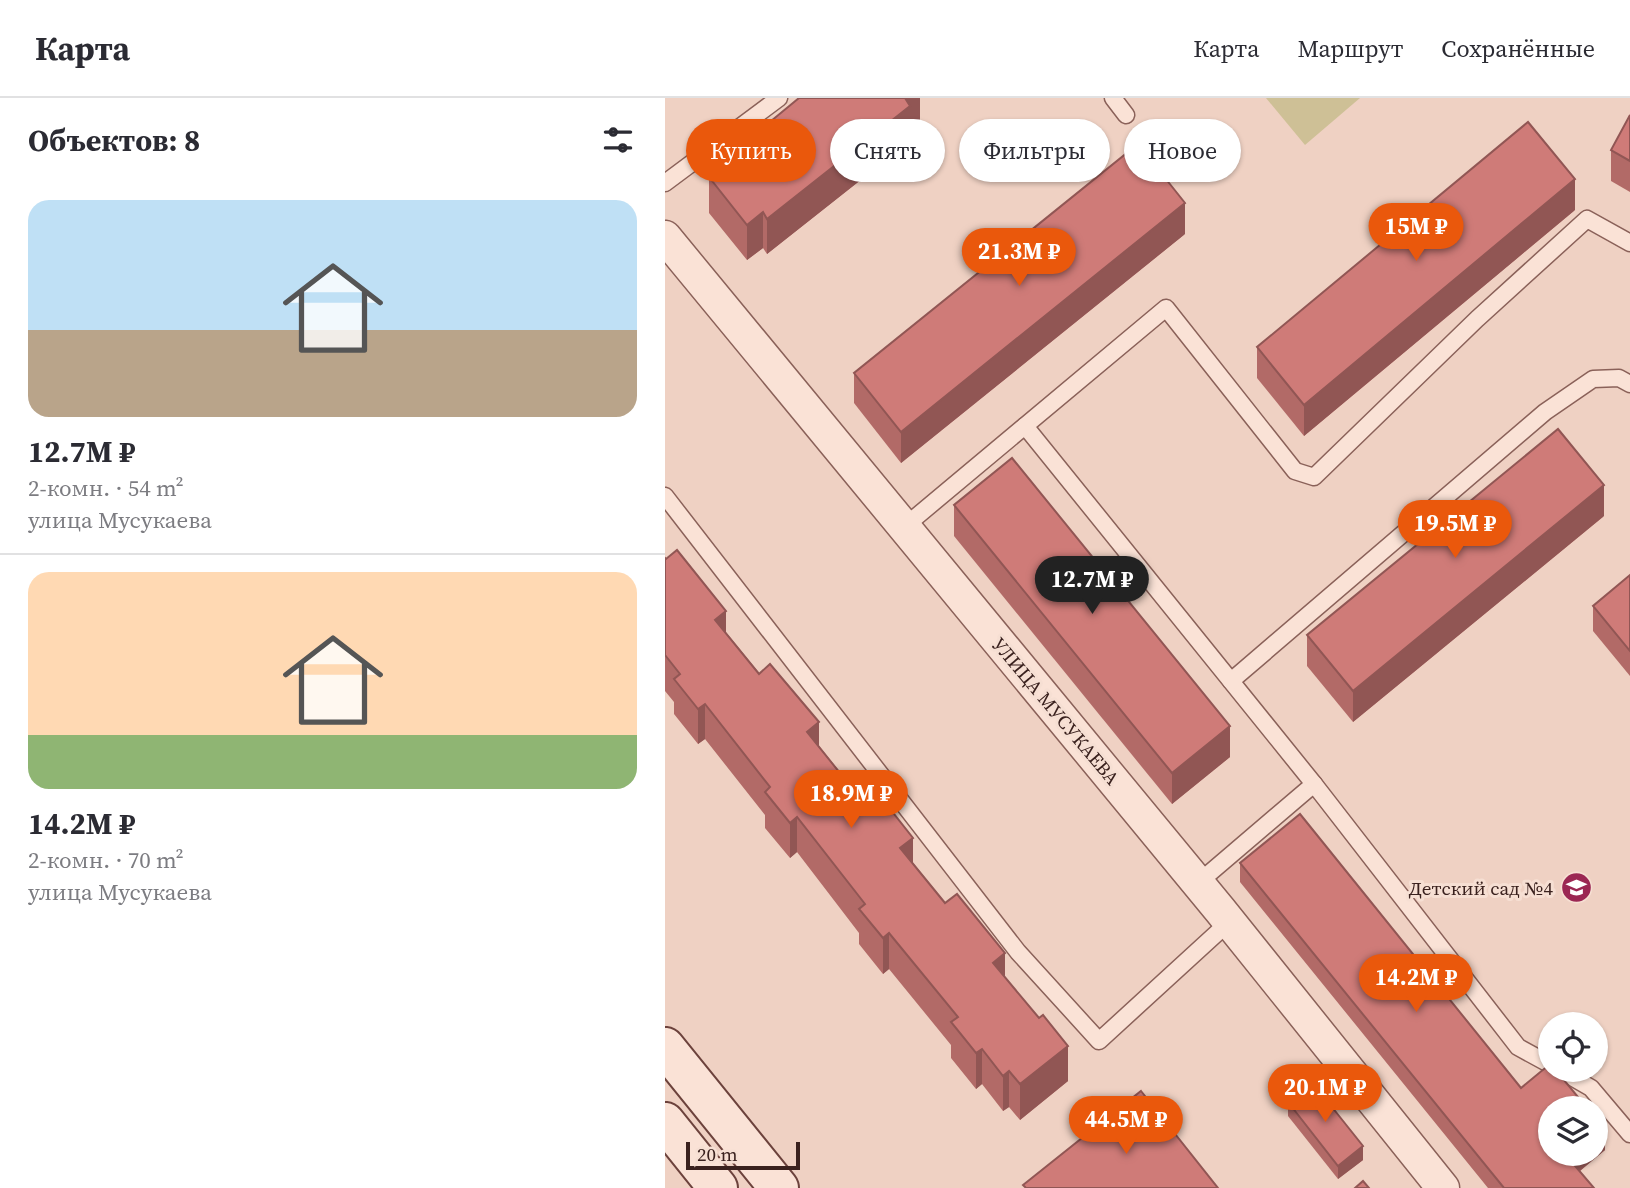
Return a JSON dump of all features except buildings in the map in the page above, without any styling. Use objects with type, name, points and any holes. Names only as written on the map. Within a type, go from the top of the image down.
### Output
[{"type":"main road","points":[[665,1047],[779,1188]]},
{"type":"main road","points":[[665,1122],[718,1188]]},
{"type":"street","name":"УЛИЦА МУСУКАЕВА","points":[[665,237],[1198,883],[1443,1188]]},
{"type":"lane","points":[[665,183],[779,98]]},
{"type":"lane","points":[[1113,98],[1126,114]]},
{"type":"lane","points":[[904,527],[1166,308],[1295,471],[1314,477],[1477,319],[1587,219],[1630,243]]},
{"type":"lane","points":[[1231,681],[1545,412],[1593,379],[1619,378],[1630,384]]},
{"type":"lane","points":[[1025,426],[1314,784],[1518,1047],[1538,1058]]},
{"type":"lane","points":[[665,496],[1018,952],[1099,1041],[1229,922]]},
{"type":"lane","points":[[1198,883],[1314,784]]},
{"type":"lane","points":[[1581,1082],[1591,1088],[1630,1135]]},
{"type":"shaded area","points":[[1266,98],[1360,98],[1305,145]]},
{"type":"place","name":"Детский сад №4","points":[[1576,888]]}]
